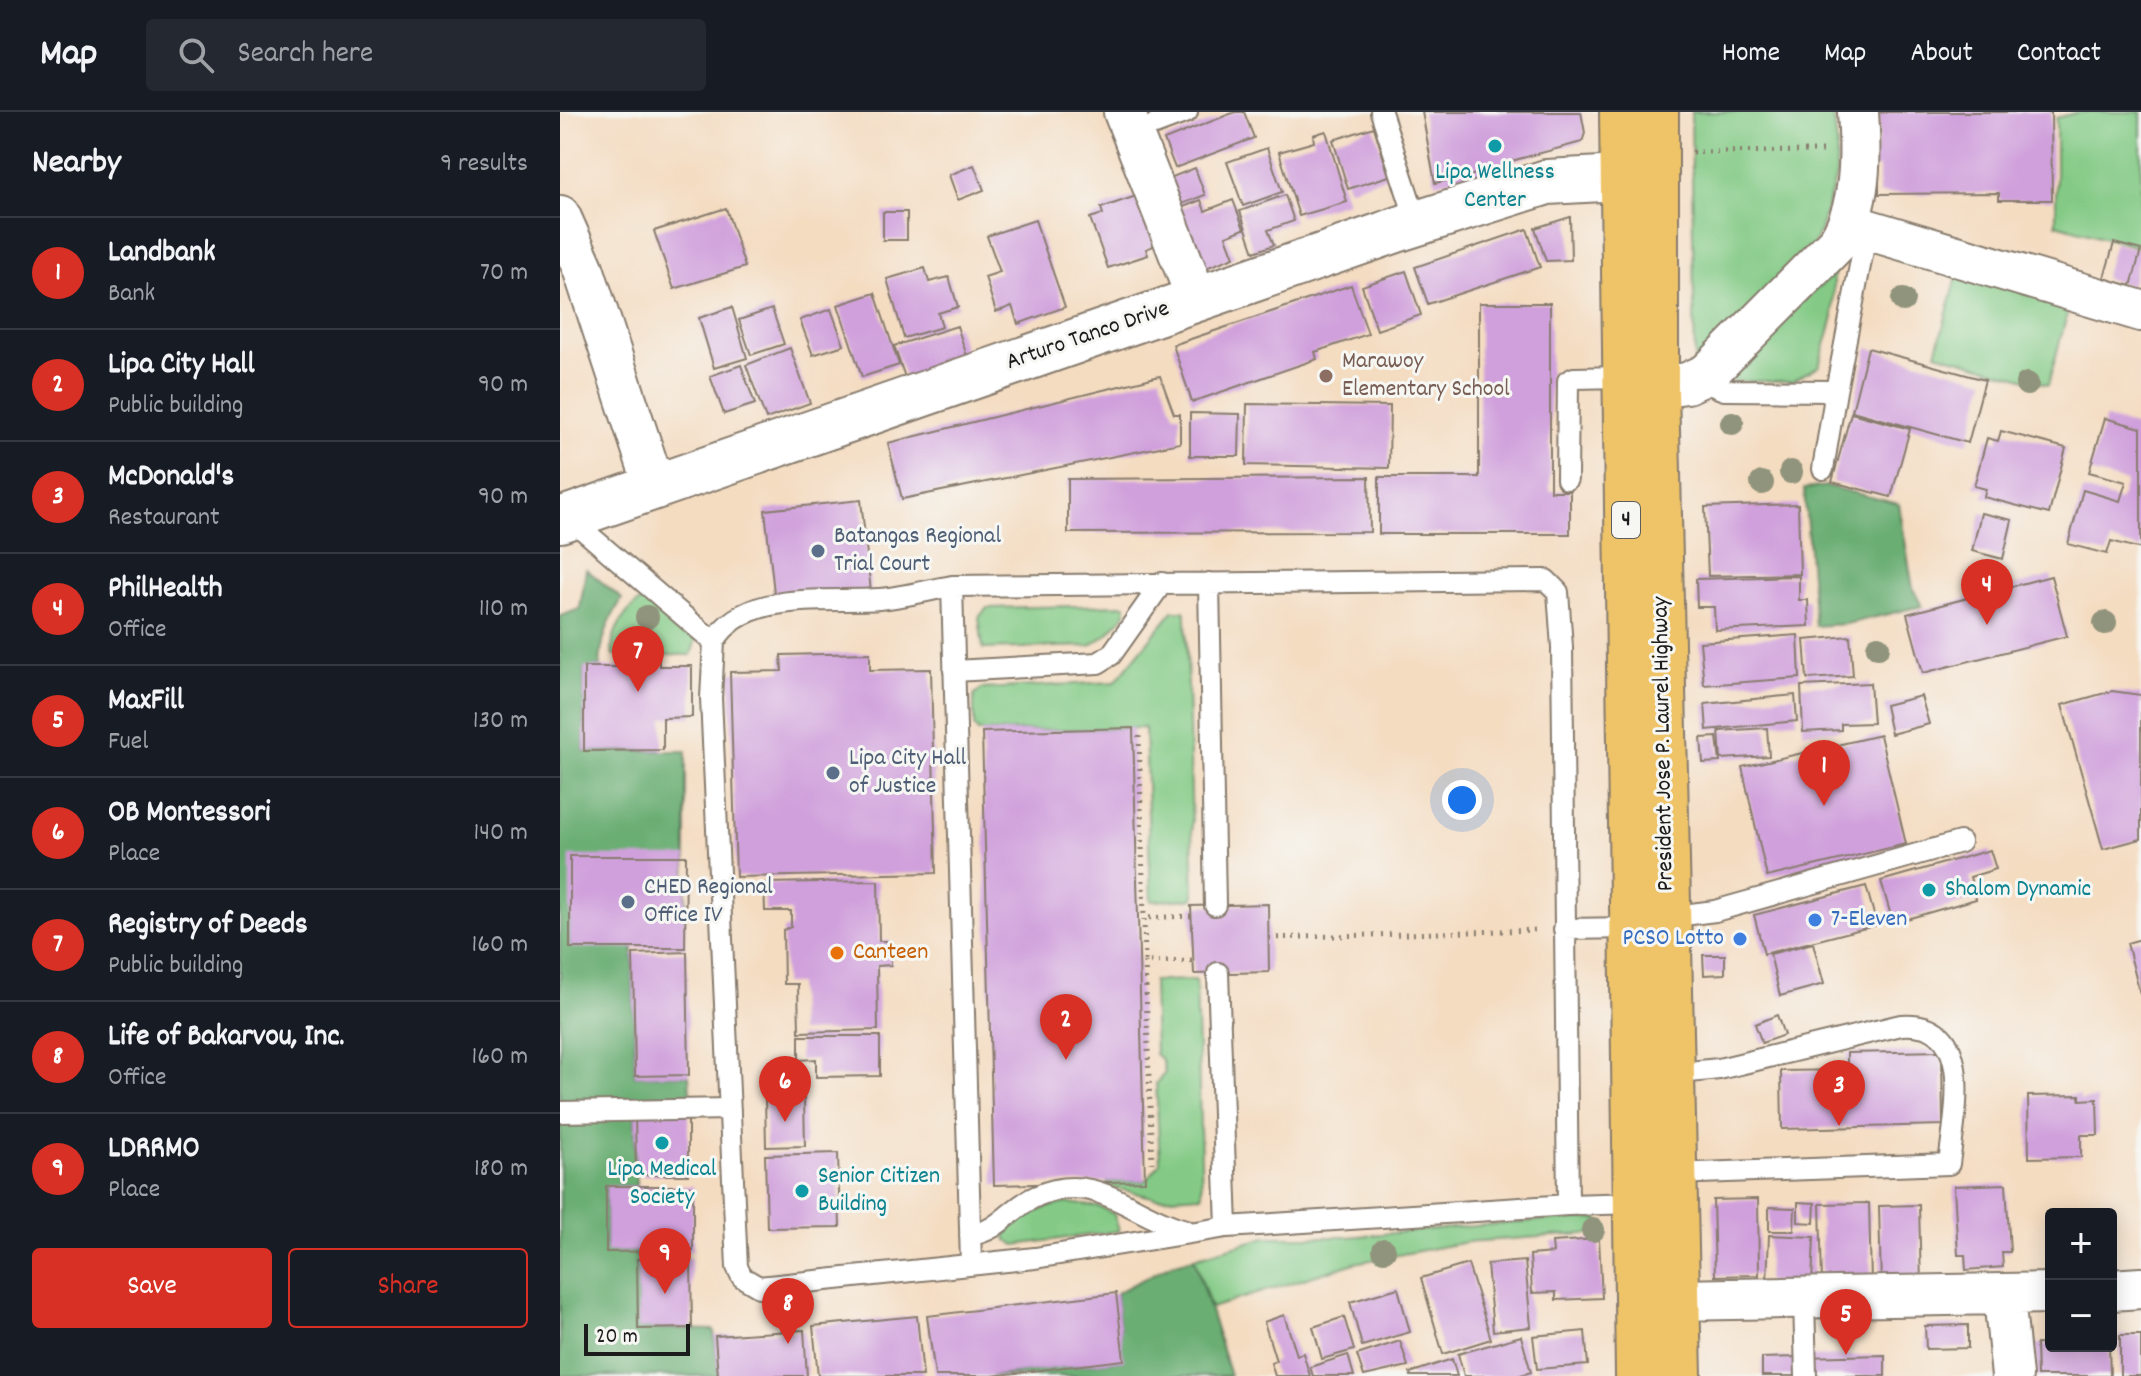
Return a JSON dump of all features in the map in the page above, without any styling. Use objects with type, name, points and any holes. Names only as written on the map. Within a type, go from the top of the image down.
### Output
[{"type":"highway","name":"President Jose P. Laurel Highway","points":[[1622,112],[1621,178],[1640,382],[1650,922],[1637,1203],[1638,1376]]},
{"type":"highway","name":"President Jose P. Laurel Highway","points":[[1640,382],[1656,112]]},
{"type":"highway","name":"President Jose P. Laurel Highway","points":[[1650,922],[1670,1074],[1679,1376]]},
{"type":"street","points":[[1139,118],[1197,299]]},
{"type":"street","points":[[1640,382],[1687,383],[1707,374],[1858,226],[1859,131]]},
{"type":"street","name":"Arturo Tanco Drive","points":[[564,518],[1417,223],[1547,182],[1621,178]]},
{"type":"street","points":[[560,216],[583,268],[654,485]]},
{"type":"street","points":[[1858,226],[2141,311]]},
{"type":"street","points":[[2117,1290],[2141,1288]]},
{"type":"street","points":[[1676,1300],[2004,1297],[2045,1294]]},
{"type":"street","points":[[2004,1297],[2012,1376]]},
{"type":"lane","points":[[1139,118],[1187,112]]},
{"type":"lane","points":[[1381,112],[1417,223]]},
{"type":"lane","points":[[1823,469],[1858,226]]},
{"type":"lane","points":[[1707,374],[1716,387],[1724,390],[1836,391]]},
{"type":"lane","points":[[1567,479],[1568,381],[1574,378],[1640,382]]},
{"type":"lane","points":[[564,518],[714,642]]},
{"type":"lane","points":[[1568,1205],[1562,647],[1558,592],[1546,580],[952,586],[880,599],[776,605],[733,619],[714,642],[711,698],[737,1267],[742,1277],[759,1287],[1035,1258],[1227,1227],[1637,1203]]},
{"type":"lane","points":[[954,671],[1098,663],[1111,655],[1162,583]]},
{"type":"lane","points":[[1209,583],[1215,905]]},
{"type":"lane","points":[[952,586],[971,1263]]},
{"type":"lane","points":[[1564,929],[1650,922],[1715,911],[1917,848],[1960,842]]},
{"type":"lane","points":[[1212,967],[1227,1227]]},
{"type":"lane","points":[[1670,1074],[1711,1070],[1901,1025],[1923,1023],[1937,1030],[1953,1056],[1958,1081],[1949,1164],[1673,1174]]},
{"type":"lane","points":[[560,1112],[730,1109]]},
{"type":"lane","points":[[970,1235],[990,1232],[1015,1207],[1061,1188],[1086,1188],[1119,1198],[1165,1225],[1194,1232]]},
{"type":"lane","points":[[1804,1299],[1806,1376]]},
{"type":"path","points":[[1683,152],[1859,131]]},
{"type":"path","points":[[1139,736],[1142,940],[1152,1163]]},
{"type":"path","points":[[1144,918],[1195,916]]},
{"type":"path","points":[[1269,938],[1543,930]]},
{"type":"path","points":[[1145,962],[1212,967]]},
{"type":"green space","points":[[1691,112],[1833,112],[1837,144],[1836,176],[1820,231],[1807,254],[1695,366]]},
{"type":"green space","points":[[2079,112],[2141,112],[2141,248],[2056,224],[2056,118]]},
{"type":"green space","points":[[1958,273],[2070,304],[2048,385],[1936,353]]},
{"type":"green space","points":[[1834,274],[1833,317],[1819,366],[1792,381],[1729,381],[1729,365]]},
{"type":"green space","points":[[1827,486],[1899,504],[1913,589],[1922,606],[1846,624],[1815,626],[1804,489]]},
{"type":"green space","points":[[586,569],[622,599],[606,631],[600,667],[584,668],[584,751],[686,751],[686,913],[633,938],[633,954],[635,1076],[689,1075],[691,1111],[635,1112],[636,1186],[606,1187],[606,1251],[637,1252],[639,1328],[714,1330],[718,1376],[560,1376],[560,616],[580,609]]},
{"type":"green space","points":[[649,598],[696,639],[691,655],[613,655],[614,638],[622,620],[634,606]]},
{"type":"green space","points":[[1126,605],[1126,613],[1109,633],[1090,646],[983,649],[979,617],[987,608]]},
{"type":"green space","points":[[1173,611],[1184,611],[1186,616],[1194,899],[1151,901],[1145,728],[978,732],[974,727],[974,696],[981,689],[1115,682]]},
{"type":"green space","points":[[1196,980],[1202,1195],[1156,1198],[1107,1186],[1107,1182],[1145,1181],[1160,1164],[1156,1083],[1165,1073],[1162,1060],[1155,1054],[1153,981]]},
{"type":"green space","points":[[1069,1203],[1100,1207],[1114,1214],[1119,1231],[1016,1245],[1007,1241],[1006,1234],[1027,1217],[1043,1209]]},
{"type":"green space","points":[[1599,1219],[1599,1233],[1467,1242],[1355,1263],[1211,1308],[1194,1258],[1266,1237],[1347,1237],[1545,1220]]},
{"type":"green space","points":[[1194,1258],[1230,1376],[991,1376],[1123,1360],[1116,1293],[1172,1264]]},
{"type":"building","points":[[1235,112],[1244,112],[1254,138],[1175,168],[1164,140]]},
{"type":"building","name":"Lipa Wellness Center","points":[[1422,112],[1581,112],[1585,133],[1582,142],[1504,163],[1505,168],[1435,183]]},
{"type":"building","points":[[1878,112],[2051,112],[2052,200],[1999,200],[1999,193],[1879,194],[1879,168],[1871,168],[1879,136]]},
{"type":"building","points":[[1374,127],[1389,176],[1348,189],[1333,140]]},
{"type":"building","points":[[1326,131],[1347,202],[1299,216],[1279,152],[1314,142],[1313,135]]},
{"type":"building","points":[[1267,148],[1282,192],[1243,206],[1227,162]]},
{"type":"building","points":[[974,165],[984,190],[958,200],[949,175]]},
{"type":"building","points":[[1195,168],[1205,195],[1177,206],[1167,179]]},
{"type":"building","points":[[1139,195],[1156,245],[1146,249],[1148,255],[1108,268],[1090,218],[1103,214],[1101,208]]},
{"type":"building","points":[[1285,195],[1294,221],[1268,230],[1274,245],[1254,252],[1240,211]]},
{"type":"building","points":[[1201,200],[1205,211],[1233,200],[1244,229],[1226,236],[1234,257],[1201,270],[1178,209]]},
{"type":"building","points":[[726,208],[745,267],[674,289],[654,231]]},
{"type":"building","points":[[883,212],[907,212],[907,240],[883,240]]},
{"type":"building","points":[[1570,217],[1571,260],[1546,261],[1535,228]]},
{"type":"building","points":[[1035,220],[1065,307],[1018,324],[1012,306],[996,312],[985,277],[1000,272],[987,236]]},
{"type":"building","points":[[1527,229],[1540,267],[1428,304],[1415,267]]},
{"type":"building","points":[[2114,243],[2141,250],[2131,286],[2104,278]]},
{"type":"building","points":[[925,268],[929,282],[949,277],[958,307],[938,313],[942,327],[904,338],[887,279]]},
{"type":"building","points":[[1406,271],[1421,315],[1377,330],[1362,286]]},
{"type":"building","points":[[1351,285],[1368,334],[1315,352],[1317,359],[1192,402],[1173,345]]},
{"type":"building","points":[[875,293],[899,365],[862,377],[838,305]]},
{"type":"building","points":[[1479,303],[1550,303],[1550,491],[1570,491],[1570,534],[1379,534],[1379,477],[1479,477]]},
{"type":"building","points":[[732,307],[747,358],[714,368],[699,318]]},
{"type":"building","points":[[772,309],[784,344],[751,355],[739,320]]},
{"type":"building","points":[[831,309],[844,345],[813,355],[800,320]]},
{"type":"building","points":[[957,326],[968,359],[906,380],[894,346]]},
{"type":"building","points":[[790,348],[810,403],[766,419],[746,365]]},
{"type":"building","points":[[1868,348],[1985,380],[1968,443],[1852,411]]},
{"type":"building","points":[[741,365],[755,404],[724,414],[710,376]]},
{"type":"building","points":[[1160,376],[1174,414],[1180,414],[1180,443],[902,499],[888,443]]},
{"type":"building","points":[[1247,404],[1390,406],[1389,468],[1246,465]]},
{"type":"building","points":[[1190,413],[1240,414],[1239,456],[1190,456]]},
{"type":"building","points":[[1851,413],[1910,429],[1891,497],[1832,482]]},
{"type":"building","points":[[2105,418],[2141,428],[2141,549],[2111,541],[2107,554],[2068,544],[2083,490],[2120,501],[2126,482],[2089,472]]},
{"type":"building","points":[[2001,431],[2066,448],[2049,514],[1984,497],[1986,489],[1974,486],[1987,438],[1998,441]]},
{"type":"building","points":[[1369,477],[1370,532],[1068,533],[1068,479]]},
{"type":"building","name":"Batangas Regional Trial Court","points":[[861,500],[871,592],[775,602],[765,510]]},
{"type":"building","points":[[1798,504],[1800,574],[1708,576],[1705,507]]},
{"type":"building","points":[[1981,513],[2012,520],[2003,559],[1972,551]]},
{"type":"building","points":[[1799,576],[1799,600],[1808,600],[1809,626],[1715,630],[1714,607],[1697,607],[1696,579]]},
{"type":"building","points":[[2051,576],[2067,636],[1923,673],[1907,614]]},
{"type":"building","points":[[1798,635],[1800,678],[1704,685],[1700,642]]},
{"type":"building","points":[[1850,636],[1853,676],[1807,679],[1804,640]]},
{"type":"building","name":"Lipa City Hall of Justice","points":[[870,653],[870,670],[931,669],[936,873],[736,877],[730,672],[782,671],[781,655]]},
{"type":"building","points":[[625,656],[659,656],[659,666],[692,666],[692,717],[663,718],[663,750],[584,751],[584,667],[625,667]]},
{"type":"building","points":[[1870,683],[1873,723],[1841,724],[1841,730],[1803,732],[1801,686]]},
{"type":"building","points":[[2112,691],[2141,695],[2141,839],[2103,849],[2062,705]]},
{"type":"building","points":[[1795,695],[1797,721],[1707,730],[1705,704]]},
{"type":"building","points":[[1921,696],[1929,724],[1891,734],[1885,705]]},
{"type":"building","points":[[1133,728],[1145,1181],[994,1185],[982,732]]},
{"type":"building","points":[[1767,728],[1769,756],[1721,759],[1719,731]]},
{"type":"building","points":[[1880,735],[1906,844],[1767,877],[1742,767]]},
{"type":"building","points":[[1717,737],[1720,762],[1703,763],[1701,738]]},
{"type":"building","name":"Shalom Dynamic","points":[[1990,850],[1996,869],[1970,877],[1976,899],[1893,923],[1881,881]]},
{"type":"building","name":"CHED Regional Office IV","points":[[570,856],[686,856],[685,948],[570,948]]},
{"type":"building","name":"Canteen","points":[[878,881],[879,941],[890,941],[891,965],[877,966],[878,1030],[799,1032],[798,984],[784,984],[783,930],[791,927],[791,911],[765,911],[764,883]]},
{"type":"building","name":"7-Eleven","points":[[1866,886],[1877,925],[1764,954],[1754,915]]},
{"type":"building","points":[[1268,904],[1269,972],[1194,974],[1191,906]]},
{"type":"building","points":[[2141,939],[2141,994],[2140,994],[2127,943]]},
{"type":"building","points":[[1813,943],[1824,984],[1780,996],[1770,954]]},
{"type":"building","points":[[687,952],[689,1075],[635,1076],[633,954]]},
{"type":"building","points":[[1703,955],[1725,955],[1725,974],[1704,975]]},
{"type":"building","points":[[1777,1015],[1784,1035],[1762,1043],[1755,1024]]},
{"type":"building","points":[[799,1036],[880,1036],[880,1076],[816,1077],[816,1059],[799,1060]]},
{"type":"building","points":[[1942,1051],[1943,1125],[1782,1129],[1781,1071],[1847,1070],[1847,1053]]},
{"type":"building","points":[[2080,1095],[2080,1100],[2097,1099],[2098,1135],[2081,1135],[2081,1157],[2029,1158],[2028,1096]]},
{"type":"building","points":[[765,1097],[804,1097],[805,1146],[766,1147]]},
{"type":"building","name":"Lipa Medical Society","points":[[688,1111],[688,1175],[636,1175],[635,1112]]},
{"type":"building","name":"Senior Citizen Building","points":[[838,1153],[840,1227],[767,1228],[765,1155]]},
{"type":"building","points":[[2006,1184],[2010,1252],[2002,1252],[2003,1267],[1966,1270],[1965,1255],[1958,1255],[1954,1186]]},
{"type":"building","points":[[606,1186],[693,1186],[693,1251],[606,1252]]},
{"type":"building","points":[[1758,1199],[1759,1275],[1715,1276],[1713,1200]]},
{"type":"building","points":[[1798,1202],[1815,1203],[1814,1223],[1798,1222]]},
{"type":"building","points":[[1869,1203],[1871,1281],[1822,1282],[1820,1204]]},
{"type":"building","points":[[1919,1205],[1921,1285],[1881,1286],[1879,1206]]},
{"type":"building","points":[[1769,1207],[1795,1208],[1794,1231],[1769,1231]]},
{"type":"building","points":[[1769,1235],[1814,1237],[1812,1284],[1767,1282]]},
{"type":"building","points":[[1599,1239],[1602,1298],[1556,1300],[1556,1292],[1532,1293],[1530,1255],[1553,1253],[1552,1242]]},
{"type":"building","points":[[691,1258],[692,1328],[638,1329],[637,1259]]},
{"type":"building","points":[[1525,1261],[1531,1327],[1493,1331],[1487,1264]]},
{"type":"building","points":[[1468,1264],[1491,1339],[1443,1354],[1421,1278]]},
{"type":"building","points":[[1398,1288],[1410,1332],[1362,1346],[1350,1302]]},
{"type":"building","points":[[1116,1293],[1124,1360],[991,1376],[935,1376],[927,1316]]},
{"type":"building","points":[[1284,1315],[1297,1355],[1303,1353],[1310,1376],[1275,1376],[1271,1363],[1276,1361],[1264,1322]]},
{"type":"building","points":[[917,1316],[923,1376],[818,1376],[813,1326]]},
{"type":"building","points":[[1344,1317],[1354,1350],[1322,1359],[1313,1327]]},
{"type":"building","points":[[1968,1325],[1968,1348],[1926,1349],[1925,1326]]},
{"type":"building","points":[[804,1330],[807,1376],[718,1376],[715,1336]]},
{"type":"building","points":[[1585,1331],[1588,1365],[1537,1369],[1533,1336]]},
{"type":"building","points":[[2120,1335],[2141,1335],[2141,1376],[2120,1376]]},
{"type":"building","points":[[1521,1336],[1531,1372],[1518,1376],[1464,1376],[1458,1354]]},
{"type":"building","points":[[1400,1341],[1408,1366],[1364,1376],[1357,1355]]},
{"type":"building","points":[[2036,1344],[2045,1344],[2045,1352],[2109,1352],[2110,1376],[2037,1376]]},
{"type":"building","points":[[1348,1355],[1354,1376],[1313,1376],[1310,1367]]},
{"type":"building","points":[[1885,1355],[1885,1376],[1762,1376],[1762,1358]]},
{"type":"building","points":[[1452,1359],[1457,1376],[1411,1376],[1410,1373]]},
{"type":"place","name":"Lipa Wellness Center","points":[[1495,146]]},
{"type":"place","name":"Marawoy Elementary School","points":[[1326,376]]},
{"type":"place","name":"Batangas Regional Trial Court","points":[[818,551]]},
{"type":"place","name":"PhilHealth","points":[[1987,625]]},
{"type":"place","name":"Registry of Deeds","points":[[638,692]]},
{"type":"place","name":"Lipa City Hall of Justice","points":[[833,773]]},
{"type":"place","name":"Landbank","points":[[1824,806]]},
{"type":"place","name":"Shalom Dynamic","points":[[1929,890]]},
{"type":"place","name":"CHED Regional Office IV","points":[[628,902]]},
{"type":"place","name":"7-Eleven","points":[[1815,920]]},
{"type":"place","name":"PCSO Lotto","points":[[1740,939]]},
{"type":"place","name":"Canteen","points":[[837,953]]},
{"type":"place","name":"Lipa City Hall","points":[[1066,1060]]},
{"type":"place","name":"OB Montessori","points":[[785,1122]]},
{"type":"place","name":"McDonald's","points":[[1839,1126]]},
{"type":"place","name":"Lipa Medical Society","points":[[662,1143]]},
{"type":"place","name":"Senior Citizen Building","points":[[802,1191]]},
{"type":"place","name":"LDRRMO","points":[[665,1294]]},
{"type":"place","name":"Life of Bakarvou, Inc.","points":[[788,1344]]},
{"type":"place","name":"MaxFill","points":[[1846,1355]]}]
